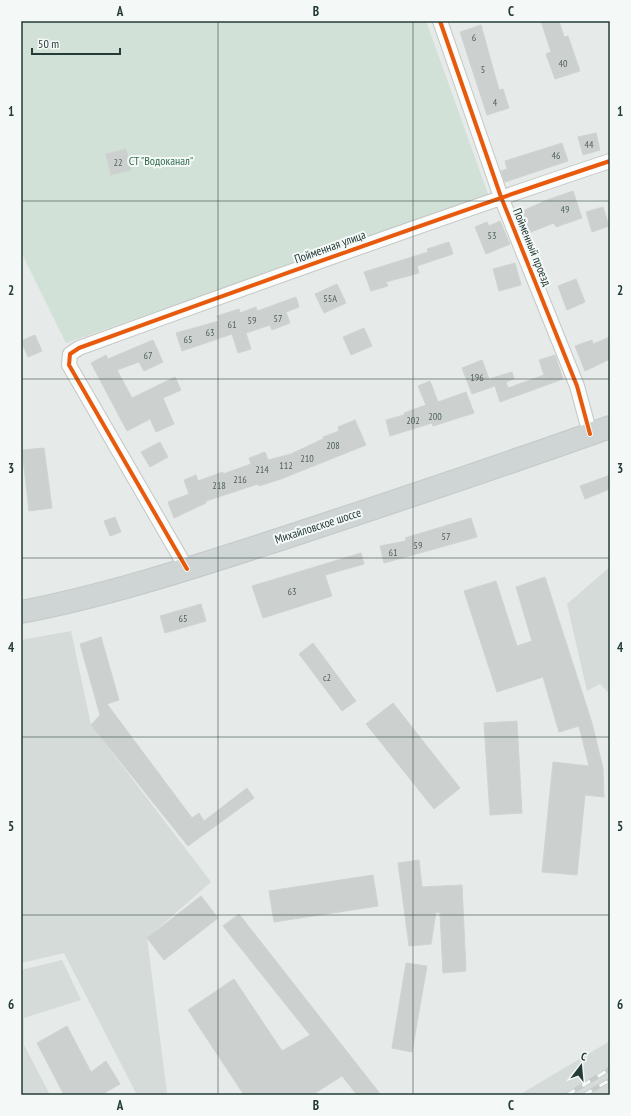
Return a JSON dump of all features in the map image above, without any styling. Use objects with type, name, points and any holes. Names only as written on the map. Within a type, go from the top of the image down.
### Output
[{"type":"main road","name":"Михайловское шоссе","points":[[21,612],[110,591],[187,569],[600,431]]},
{"type":"street","name":"Пойменный проезд","points":[[440,21],[501,197],[577,386],[600,431]]},
{"type":"street","name":"Пойменная улица","points":[[187,569],[69,365],[70,354],[79,348],[501,197],[610,161]]},
{"type":"shaded area","points":[[610,567],[610,694],[600,684],[587,691],[567,604]]},
{"type":"shaded area","points":[[71,631],[91,725],[211,882],[147,938],[167,1093],[159,1095],[137,1095],[64,953],[21,963],[21,640]]},
{"type":"shaded area","points":[[62,960],[81,1000],[24,1018],[24,1045],[50,1095],[21,1095],[21,970]]},
{"type":"shaded area","points":[[610,1041],[610,1095],[519,1095]]},
{"type":"green space","name":"СТ \"Водоканал\"","points":[[21,21],[426,21],[488,194],[66,343],[21,252]]},
{"type":"building","points":[[541,21],[559,21],[564,37],[568,36],[580,71],[555,79],[546,54],[551,52]]},
{"type":"building","points":[[481,25],[499,90],[503,89],[509,108],[487,115],[460,32]]},
{"type":"building","points":[[596,133],[600,150],[583,155],[578,137]]},
{"type":"building","points":[[562,143],[568,161],[505,182],[501,171],[507,169],[505,161]]},
{"type":"building","points":[[126,149],[131,170],[111,175],[106,154]]},
{"type":"building","points":[[573,191],[582,218],[556,227],[554,223],[526,234],[518,213],[547,200]]},
{"type":"building","points":[[603,207],[609,226],[592,232],[586,212]]},
{"type":"building","points":[[500,221],[510,244],[486,254],[475,227],[487,222],[489,226]]},
{"type":"building","points":[[449,242],[453,254],[417,266],[419,273],[386,282],[388,286],[371,291],[364,272],[428,252],[427,249]]},
{"type":"building","points":[[515,263],[521,285],[499,291],[493,269]]},
{"type":"building","points":[[576,279],[585,302],[567,310],[558,286]]},
{"type":"building","points":[[337,284],[346,303],[324,313],[315,294]]},
{"type":"building","points":[[296,297],[299,307],[286,312],[290,323],[272,330],[270,325],[246,333],[251,349],[238,353],[232,334],[182,351],[176,333],[219,321],[217,316],[239,309],[240,313],[256,307],[257,311]]},
{"type":"building","points":[[364,328],[372,346],[351,355],[343,337]]},
{"type":"building","points":[[35,335],[42,351],[28,357],[21,341]]},
{"type":"building","points":[[610,337],[610,359],[585,371],[575,346],[592,340],[593,344]]},
{"type":"building","points":[[153,340],[163,362],[144,371],[139,362],[117,370],[132,398],[175,377],[181,390],[163,398],[174,424],[156,432],[150,419],[127,431],[91,363],[106,355],[108,359]]},
{"type":"building","points":[[555,355],[563,379],[500,402],[495,386],[472,394],[462,368],[482,360],[489,379],[512,372],[514,379],[506,382],[508,388],[544,375],[539,360]]},
{"type":"building","points":[[430,381],[438,402],[466,392],[474,413],[433,426],[432,423],[390,436],[386,420],[404,415],[404,413],[426,405],[418,386]]},
{"type":"building","points":[[355,420],[366,445],[281,479],[259,486],[258,484],[206,501],[206,503],[174,518],[168,502],[189,494],[184,480],[196,475],[198,481],[223,472],[223,474],[251,464],[249,458],[265,452],[268,460],[291,454],[323,439],[323,437],[339,431],[338,427]]},
{"type":"building","points":[[160,442],[168,457],[150,467],[141,452]]},
{"type":"building","points":[[44,448],[52,508],[29,511],[22,450]]},
{"type":"building","points":[[610,475],[610,489],[585,499],[580,486]]},
{"type":"building","points":[[115,517],[121,532],[110,536],[104,521]]},
{"type":"building","points":[[471,518],[477,537],[384,563],[380,546],[406,541],[405,538]]},
{"type":"building","points":[[361,553],[364,564],[325,575],[332,596],[263,618],[252,586]]},
{"type":"building","points":[[545,577],[592,723],[603,768],[604,797],[585,795],[577,875],[542,872],[553,762],[589,766],[579,726],[559,732],[543,677],[497,692],[464,591],[496,581],[517,646],[532,641],[516,587]]},
{"type":"building","points":[[201,604],[206,621],[165,633],[160,616]]},
{"type":"building","points":[[101,637],[119,700],[107,704],[192,818],[199,813],[204,821],[247,788],[254,798],[188,846],[91,725],[100,715],[80,644]]},
{"type":"building","points":[[313,643],[356,701],[342,711],[299,654]]},
{"type":"building","points":[[393,703],[460,788],[434,809],[366,724]]},
{"type":"building","points":[[517,721],[522,813],[490,815],[484,723]]},
{"type":"building","points":[[419,860],[422,887],[462,885],[466,971],[443,973],[440,913],[436,912],[431,944],[409,946],[398,863]]},
{"type":"building","points":[[373,875],[378,906],[274,922],[269,891]]},
{"type":"building","points":[[201,896],[218,918],[164,960],[147,938]]},
{"type":"building","points":[[239,914],[381,1095],[357,1095],[342,1076],[312,1095],[244,1095],[188,1010],[234,979],[282,1051],[310,1035],[223,926]]},
{"type":"building","points":[[406,963],[427,966],[412,1052],[392,1048]]},
{"type":"building","points":[[67,1026],[91,1072],[106,1061],[120,1084],[101,1095],[64,1095],[37,1043]]},
{"type":"railway","points":[[567,1095],[610,1069]]},
{"type":"railway","points":[[584,1095],[610,1080]]},
{"type":"cycle path","points":[[440,21],[501,197],[577,386],[590,434]]},
{"type":"cycle path","points":[[187,569],[69,365],[70,354],[79,348],[277,276],[610,161]]}]
